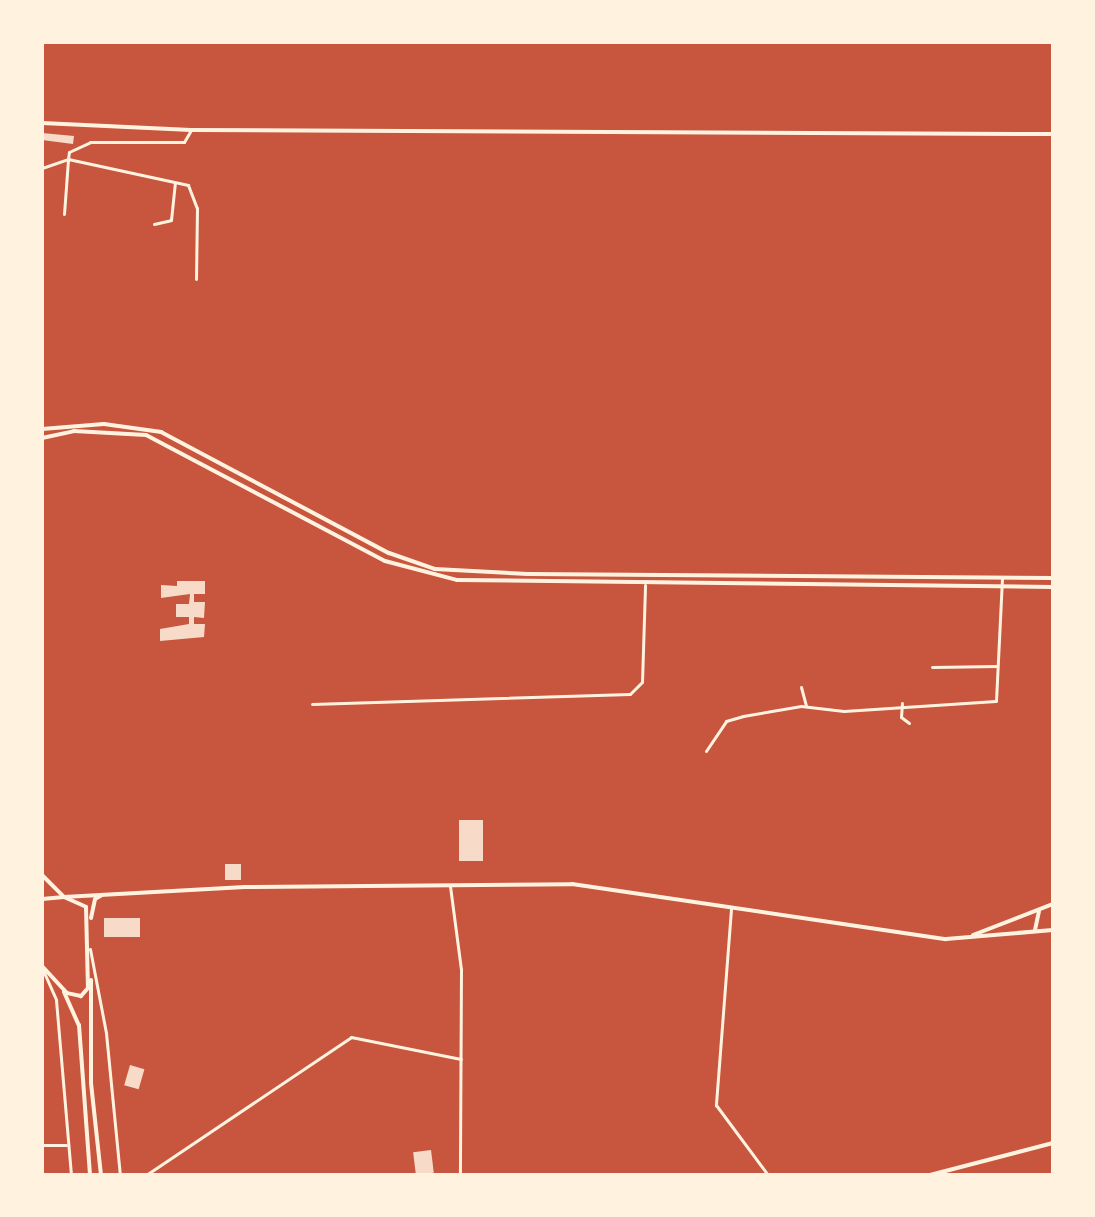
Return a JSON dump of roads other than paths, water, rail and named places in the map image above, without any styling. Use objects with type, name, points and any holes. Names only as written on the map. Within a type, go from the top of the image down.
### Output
[{"type":"main road","points":[[42,123],[191,130],[1053,134]]},
{"type":"main road","points":[[42,429],[68,424],[148,427],[389,553],[435,569],[528,574],[1053,578]]},
{"type":"main road","points":[[42,438],[103,431],[158,439],[385,561],[435,577],[645,585],[1053,587]]},
{"type":"main road","points":[[42,875],[64,897],[86,907],[90,924]]},
{"type":"main road","points":[[42,899],[112,892],[583,885],[946,939],[1053,930]]},
{"type":"main road","points":[[101,1175],[91,1083],[90,924],[95,899],[112,892]]},
{"type":"main road","points":[[969,936],[1053,904]]},
{"type":"main road","points":[[1035,930],[1034,919],[1044,907]]},
{"type":"main road","points":[[42,967],[63,990],[79,1025],[90,1175]]},
{"type":"main road","points":[[63,990],[81,996],[91,980]]},
{"type":"main road","points":[[930,1175],[1053,1143]]},
{"type":"street","points":[[64,214],[69,152],[90,142],[184,142],[191,130]]},
{"type":"street","points":[[42,168],[68,159],[188,185],[194,193],[196,279]]},
{"type":"street","points":[[154,224],[171,220],[175,183]]},
{"type":"street","points":[[706,751],[731,718],[806,706],[844,711],[902,703],[996,701],[1002,578]]},
{"type":"street","points":[[312,704],[630,694],[642,682],[645,585]]},
{"type":"street","points":[[932,667],[997,666]]},
{"type":"street","points":[[801,687],[806,706]]},
{"type":"street","points":[[902,703],[901,717],[909,723]]},
{"type":"street","points":[[450,886],[461,957],[460,1175]]},
{"type":"street","points":[[731,907],[716,1105],[768,1175]]},
{"type":"street","points":[[90,949],[106,1033],[120,1175]]},
{"type":"street","points":[[42,967],[56,1000],[66,1145],[71,1175]]},
{"type":"street","points":[[146,1175],[351,1037],[461,1059]]},
{"type":"street","points":[[42,1145],[66,1145]]}]
